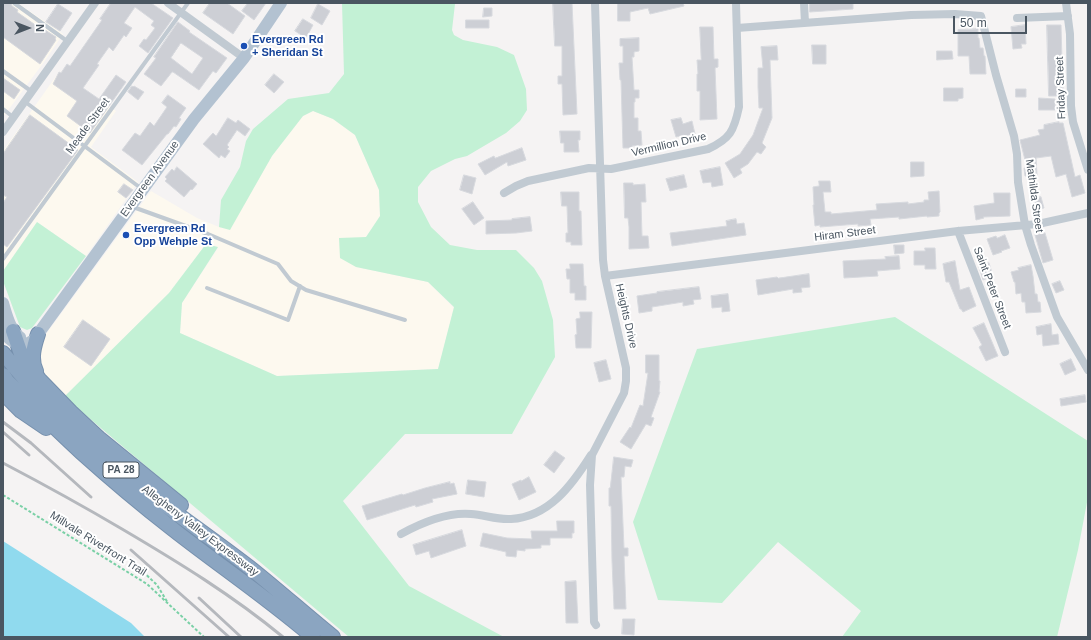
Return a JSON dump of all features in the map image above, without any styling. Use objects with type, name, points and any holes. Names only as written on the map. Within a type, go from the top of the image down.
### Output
[{"type":"highway","points":[[38,334],[33,352],[34,367],[39,379]]},
{"type":"highway","points":[[11,335],[21,354],[39,379],[71,412],[100,439],[214,532],[254,571]]},
{"type":"highway","name":"Allegheny Valley Expressway","points":[[3,353],[18,372],[50,406],[106,459],[254,571],[332,637]]},
{"type":"highway","name":"Allegheny Valley Expressway","points":[[3,375],[7,381],[38,412],[119,485],[175,530],[291,618],[313,637]]},
{"type":"highway","points":[[3,393],[21,411],[81,452]]},
{"type":"main road","name":"Evergreen Avenue","points":[[38,334],[194,119],[244,58],[281,3]]},
{"type":"main road","points":[[3,303],[11,335],[25,344],[32,341],[38,334]]},
{"type":"street","points":[[3,132],[95,3]]},
{"type":"street","points":[[168,3],[244,58]]},
{"type":"street","name":"Heights Drive","points":[[595,3],[603,260],[605,276],[626,368],[624,393],[592,455],[590,485],[594,622],[596,625]]},
{"type":"street","name":"Vermillion Drive","points":[[504,193],[528,181],[589,168],[611,169],[696,152],[708,149],[726,139],[737,118],[739,107],[736,3]]},
{"type":"street","points":[[737,28],[805,23],[804,3]]},
{"type":"street","name":"Friday Street","points":[[1066,3],[1070,34],[1071,106],[1073,122],[1088,170]]},
{"type":"street","name":"Mathilda Street","points":[[805,23],[911,15],[955,14],[981,16],[1014,136],[1017,154],[1018,182],[1025,225],[1033,251],[1058,317],[1088,370]]},
{"type":"street","points":[[1017,18],[1068,16]]},
{"type":"street","name":"Hiram Street","points":[[605,276],[958,231],[1038,224],[1088,213]]},
{"type":"street","name":"Saint Peter Street","points":[[958,231],[1005,352]]},
{"type":"street","points":[[401,534],[416,526],[436,519],[458,515],[471,514],[496,519],[512,519],[530,515],[544,509],[556,500],[568,488],[592,455]]},
{"type":"lane","points":[[14,3],[67,41]]},
{"type":"lane","name":"Meade Street","points":[[3,259],[188,3]]},
{"type":"lane","points":[[3,71],[31,91]]},
{"type":"lane","points":[[24,101],[143,189]]},
{"type":"lane","points":[[3,109],[13,117]]},
{"type":"lane","points":[[131,206],[208,234],[278,264],[291,281],[306,290],[405,320]]},
{"type":"lane","points":[[207,288],[288,320],[300,286]]},
{"type":"path","name":"Millvale Riverfront Trail","points":[[3,495],[147,584],[178,614]]},
{"type":"path","points":[[136,565],[157,585],[169,604],[178,614],[204,637]]},
{"type":"shaded area","points":[[3,3],[18,3],[63,34],[3,117]]},
{"type":"shaded area","points":[[59,72],[116,111],[91,147],[138,182],[86,256],[37,222],[3,271],[3,151]]},
{"type":"shaded area","points":[[313,111],[333,119],[355,135],[379,190],[380,217],[366,237],[356,267],[428,282],[454,308],[438,369],[277,376],[180,333],[182,303],[218,248],[206,244],[169,293],[64,397],[43,377],[37,356],[44,337],[151,191],[197,218],[219,227],[230,229],[272,156],[303,116]]},
{"type":"green space","points":[[342,3],[457,3],[455,4],[452,30],[454,35],[463,40],[497,47],[514,55],[526,89],[527,110],[520,121],[506,133],[467,156],[455,159],[431,171],[418,187],[418,202],[431,227],[450,245],[477,250],[516,250],[534,268],[542,281],[553,320],[555,357],[512,434],[405,434],[343,501],[409,586],[504,637],[349,637],[64,397],[169,293],[206,244],[218,247],[182,303],[180,333],[277,376],[438,369],[454,307],[428,282],[356,267],[340,258],[339,238],[366,237],[380,216],[379,190],[355,135],[333,119],[313,111],[303,116],[272,156],[230,230],[219,227],[221,200],[240,167],[246,141],[253,129],[288,99],[329,93],[344,74]]},
{"type":"green space","points":[[37,222],[86,256],[32,328],[27,330],[20,327],[3,281],[3,271]]},
{"type":"green space","points":[[895,317],[1088,441],[1088,497],[1078,550],[1057,637],[842,637],[861,611],[778,542],[722,603],[658,600],[633,522],[697,349]]},
{"type":"water","points":[[3,541],[131,623],[145,637],[3,637]]},
{"type":"building","points":[[3,3],[11,3],[12,6],[18,10],[17,12],[41,29],[42,28],[56,37],[56,40],[40,64],[3,37]]},
{"type":"building","points":[[111,3],[151,3],[173,18],[148,53],[139,46],[144,39],[146,40],[155,28],[151,25],[154,21],[135,7],[124,23],[132,28],[126,37],[124,35],[113,51],[109,47],[83,88],[99,99],[116,75],[126,82],[90,133],[67,116],[77,101],[53,84],[59,72],[61,73],[67,64],[70,66],[102,20],[100,19]]},
{"type":"building","points":[[210,3],[227,3],[245,16],[233,34],[203,13]]},
{"type":"building","points":[[248,3],[266,3],[254,20],[242,11]]},
{"type":"building","points":[[553,3],[572,3],[577,114],[563,115],[562,84],[558,84],[558,76],[562,76],[562,46],[555,46]]},
{"type":"building","points":[[618,3],[683,3],[684,6],[650,14],[648,8],[630,12],[630,21],[618,21]]},
{"type":"building","points":[[810,3],[853,3],[853,9],[810,12]]},
{"type":"building","points":[[58,4],[72,13],[60,31],[46,22]]},
{"type":"building","points":[[318,4],[330,11],[322,25],[311,18]]},
{"type":"building","points":[[484,8],[492,8],[492,16],[483,17]]},
{"type":"building","points":[[303,19],[313,25],[306,38],[295,31]]},
{"type":"building","points":[[466,20],[489,20],[489,28],[466,28]]},
{"type":"building","points":[[178,22],[190,31],[189,32],[227,58],[216,73],[213,71],[199,90],[173,72],[161,86],[144,74],[156,58],[154,57]],"holes":[[[181,43],[203,58],[192,74],[171,58]]]},
{"type":"building","points":[[1025,25],[1026,44],[1021,44],[1022,48],[1013,49],[1011,27]]},
{"type":"building","points":[[1047,25],[1061,25],[1063,96],[1049,96]]},
{"type":"building","points":[[700,27],[713,27],[714,59],[718,59],[718,67],[715,68],[717,119],[700,120],[700,91],[697,91],[697,60],[701,60]]},
{"type":"building","points":[[978,29],[980,48],[983,48],[985,56],[986,74],[970,74],[969,56],[958,56],[958,30]]},
{"type":"building","points":[[639,38],[639,51],[634,52],[634,57],[632,57],[634,90],[639,90],[639,98],[635,98],[634,102],[634,118],[638,118],[638,131],[641,131],[642,145],[632,146],[633,148],[623,148],[619,63],[623,63],[623,46],[620,46],[620,39]]},
{"type":"building","points":[[812,45],[826,45],[826,64],[813,64]]},
{"type":"building","points":[[777,46],[778,60],[770,60],[772,118],[762,143],[766,147],[761,154],[757,152],[748,164],[740,169],[742,173],[734,178],[725,163],[740,154],[753,135],[763,108],[759,108],[758,87],[758,68],[763,68],[761,47]]},
{"type":"building","points":[[937,51],[952,51],[953,59],[937,60]]},
{"type":"building","points":[[274,74],[284,82],[274,93],[265,85]]},
{"type":"building","points":[[3,78],[20,90],[14,99],[3,91]]},
{"type":"building","points":[[132,86],[144,92],[138,100],[128,92]]},
{"type":"building","points":[[944,88],[963,88],[963,98],[958,99],[958,101],[944,101]]},
{"type":"building","points":[[1016,89],[1026,89],[1026,97],[1016,97]]},
{"type":"building","points":[[168,95],[186,108],[179,118],[181,119],[176,127],[174,126],[142,165],[122,150],[135,133],[140,136],[150,122],[154,126],[167,107],[162,103]]},
{"type":"building","points":[[1039,98],[1055,99],[1055,110],[1039,110]]},
{"type":"building","points":[[30,115],[78,150],[7,247],[3,244],[3,203],[7,197],[3,195],[3,154]]},
{"type":"building","points":[[228,118],[236,123],[238,120],[250,129],[245,136],[237,130],[227,145],[229,147],[227,149],[230,151],[225,158],[221,155],[219,158],[203,144],[213,133],[216,136]]},
{"type":"building","points":[[681,118],[683,124],[692,121],[695,134],[676,137],[671,120]]},
{"type":"building","points":[[1059,122],[1063,123],[1075,177],[1080,175],[1085,193],[1072,197],[1066,174],[1056,177],[1051,156],[1036,158],[1037,175],[1025,176],[1024,168],[1027,168],[1020,140],[1040,135],[1038,130],[1044,129],[1044,125]]},
{"type":"building","points":[[560,131],[580,131],[580,140],[578,140],[579,152],[564,152],[564,143],[561,143]]},
{"type":"building","points":[[522,148],[526,160],[508,166],[507,162],[485,175],[478,164],[494,156],[495,158]]},
{"type":"building","points":[[911,162],[924,162],[924,176],[911,177]]},
{"type":"building","points":[[177,167],[197,184],[184,197],[165,181],[167,179],[165,177],[172,169],[174,171]]},
{"type":"building","points":[[720,167],[723,185],[712,187],[711,182],[703,183],[700,171]]},
{"type":"building","points":[[464,175],[476,178],[472,194],[460,190]]},
{"type":"building","points":[[684,175],[687,187],[670,191],[666,179]]},
{"type":"building","points":[[819,181],[830,181],[831,192],[823,192],[825,212],[831,212],[831,214],[877,210],[876,204],[908,202],[908,204],[924,202],[924,200],[929,200],[928,192],[939,191],[939,216],[899,219],[899,217],[870,219],[871,225],[858,226],[858,224],[820,227],[820,225],[815,226],[813,187],[819,186]]},
{"type":"building","points":[[624,183],[633,183],[633,185],[645,184],[646,202],[641,202],[642,236],[648,236],[649,248],[629,249],[629,227],[628,218],[625,218]]},
{"type":"building","points":[[124,184],[133,190],[126,198],[118,192]]},
{"type":"building","points":[[561,192],[579,192],[582,245],[571,245],[571,242],[566,242],[566,233],[568,233],[567,206],[562,206]]},
{"type":"building","points":[[994,193],[1010,193],[1010,216],[983,217],[984,218],[976,220],[974,206],[994,203]]},
{"type":"building","points":[[1041,197],[1044,208],[1034,210],[1031,199]]},
{"type":"building","points":[[473,202],[484,218],[474,225],[462,209]]},
{"type":"building","points":[[530,217],[532,231],[486,234],[486,221],[512,220]]},
{"type":"building","points":[[736,219],[737,224],[744,223],[746,235],[672,246],[670,233],[727,226],[726,221]]},
{"type":"building","points":[[1045,233],[1053,260],[1043,263],[1035,235]]},
{"type":"building","points":[[1005,235],[1010,248],[993,255],[987,239]]},
{"type":"building","points":[[894,245],[904,245],[904,253],[895,254]]},
{"type":"building","points":[[925,248],[935,248],[936,269],[925,269],[925,265],[914,265],[914,251],[925,251]]},
{"type":"building","points":[[899,256],[900,269],[877,271],[878,276],[844,278],[843,261],[886,259],[885,257]]},
{"type":"building","points":[[955,261],[960,290],[969,287],[976,306],[963,312],[960,309],[949,282],[946,282],[943,264]]},
{"type":"building","points":[[989,263],[993,276],[983,280],[979,267]]},
{"type":"building","points":[[570,264],[583,264],[586,300],[575,300],[575,293],[570,293],[570,279],[567,279],[566,269],[570,269]]},
{"type":"building","points":[[1031,265],[1035,294],[1037,294],[1038,302],[1040,302],[1041,312],[1026,313],[1025,302],[1022,302],[1021,293],[1016,294],[1015,282],[1011,272],[1019,270],[1018,268]]},
{"type":"building","points":[[809,274],[810,287],[801,288],[802,292],[793,293],[793,289],[758,295],[756,280]]},
{"type":"building","points":[[1060,281],[1064,290],[1056,293],[1052,284]]},
{"type":"building","points":[[699,287],[701,299],[693,300],[694,304],[683,306],[683,302],[652,307],[652,311],[639,313],[637,296]]},
{"type":"building","points":[[728,294],[730,311],[722,312],[722,307],[712,308],[711,296]]},
{"type":"building","points":[[580,312],[592,312],[591,348],[576,348],[576,319],[580,318]]},
{"type":"building","points":[[83,320],[110,339],[91,366],[64,347]]},
{"type":"building","points":[[984,323],[998,356],[986,361],[979,347],[982,345],[973,328]]},
{"type":"building","points":[[1051,324],[1052,335],[1058,334],[1059,344],[1043,346],[1042,334],[1037,335],[1036,327]]},
{"type":"building","points":[[646,355],[659,355],[660,392],[651,417],[654,418],[651,426],[646,424],[631,449],[620,442],[630,427],[631,428],[640,405],[643,406],[648,373],[646,373]]},
{"type":"building","points":[[1071,359],[1076,370],[1065,375],[1060,364]]},
{"type":"building","points":[[606,360],[611,379],[599,382],[594,363]]},
{"type":"building","points":[[1085,395],[1086,402],[1061,406],[1060,399]]},
{"type":"building","points":[[555,451],[565,458],[554,473],[544,465]]},
{"type":"building","points":[[614,457],[633,460],[631,467],[625,466],[624,477],[621,477],[624,548],[628,548],[628,556],[624,556],[626,609],[614,609],[611,506],[609,506],[609,488]]},
{"type":"building","points":[[529,477],[536,492],[519,500],[512,484]]},
{"type":"building","points":[[468,480],[486,482],[484,497],[466,494]]},
{"type":"building","points":[[450,482],[450,484],[454,483],[457,494],[432,499],[433,502],[416,507],[415,505],[367,520],[362,506]]},
{"type":"building","points":[[557,521],[574,521],[574,533],[572,533],[572,538],[550,538],[550,545],[541,545],[541,548],[525,549],[525,551],[517,550],[516,557],[506,556],[506,552],[480,546],[483,533],[507,538],[532,539],[531,531],[557,531]]},
{"type":"building","points":[[462,530],[466,546],[431,558],[429,551],[416,555],[413,545]]},
{"type":"building","points":[[576,581],[578,623],[566,623],[565,582]]},
{"type":"building","points":[[623,619],[635,619],[634,635],[622,634]]},
{"type":"railway","points":[[3,422],[31,443],[91,497]]},
{"type":"railway","points":[[3,432],[29,455]]},
{"type":"railway","points":[[3,463],[143,541],[224,593],[283,637]]},
{"type":"railway","points":[[131,550],[229,637]]},
{"type":"railway","points":[[199,598],[241,637]]},
{"type":"place","name":"Evergreen Rd + Sheridan St","points":[[244,46]]},
{"type":"place","name":"Evergreen Rd Opp Wehple St","points":[[126,235]]}]
